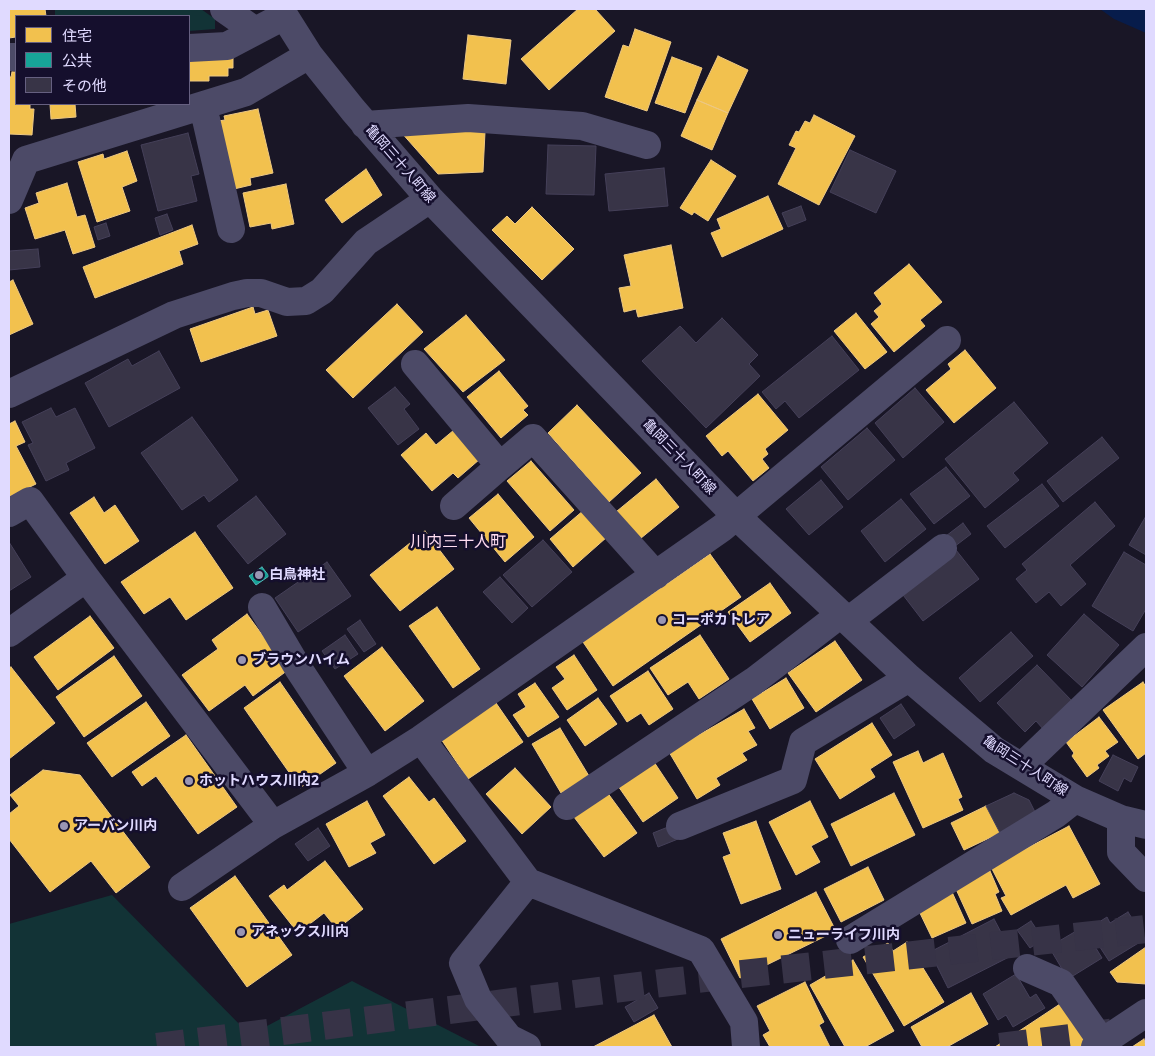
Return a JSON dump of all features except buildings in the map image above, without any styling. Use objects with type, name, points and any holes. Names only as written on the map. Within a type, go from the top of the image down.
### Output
[{"type":"street","points":[[224,9],[254,30]]},
{"type":"street","points":[[190,48],[227,46],[282,12]]},
{"type":"street","name":"亀岡三十人町線","points":[[282,12],[309,55],[365,125],[430,198],[736,516],[909,678],[994,750],[1075,799],[1134,822]]},
{"type":"street","points":[[9,200],[26,160],[246,92],[309,55]]},
{"type":"street","points":[[204,106],[232,229]]},
{"type":"street","points":[[365,125],[468,118],[534,122],[582,126],[647,145]]},
{"type":"street","points":[[9,394],[174,316],[233,296],[261,293],[287,302],[306,301],[322,291],[366,242],[430,198]]},
{"type":"street","points":[[182,887],[273,825],[366,773],[420,740],[656,575],[736,516],[947,340]]},
{"type":"street","points":[[415,364],[500,466]]},
{"type":"street","points":[[454,506],[534,438],[656,575]]},
{"type":"street","points":[[9,513],[30,501],[273,825]]},
{"type":"street","points":[[567,806],[754,681],[943,548]]},
{"type":"street","points":[[9,633],[86,578]]},
{"type":"street","points":[[262,607],[298,668],[366,773]]},
{"type":"street","points":[[1022,766],[1146,647]]},
{"type":"street","points":[[680,826],[793,780],[803,742],[909,678]]},
{"type":"street","points":[[420,740],[528,882],[701,950],[744,1022],[746,1047]]},
{"type":"street","points":[[850,940],[1056,814],[1075,799]]},
{"type":"street","points":[[1134,822],[1121,852],[1146,878]]},
{"type":"street","points":[[527,1047],[509,1038],[478,999],[463,962],[528,882]]},
{"type":"street","points":[[1027,968],[1061,983],[1098,1045],[1146,1013]]},
{"type":"green space","points":[[55,9],[201,9],[215,19],[215,29],[190,31],[190,15],[55,15]]},
{"type":"green space","points":[[112,895],[250,1035],[352,981],[481,1047],[9,1047],[9,924]]},
{"type":"water","points":[[1100,9],[1146,9],[1146,33],[1114,19]]},
{"type":"tunnel","points":[[157,1047],[670,982],[1146,929]]},
{"type":"tunnel","points":[[1000,1047],[1117,1032]]},
{"type":"place","name":"白鳥神社","points":[[259,575]]},
{"type":"place","name":"コーポカトレア","points":[[662,620]]},
{"type":"place","name":"ブラウンハイム","points":[[242,660]]},
{"type":"place","name":"ホットハウス川内2","points":[[189,781]]},
{"type":"place","name":"アーバン川内","points":[[64,826]]},
{"type":"place","name":"アネックス川内","points":[[241,932]]},
{"type":"place","name":"ニューライフ川内","points":[[778,935]]},
{"type":"district","name":"川内三十人町","points":[[458,542]]}]
